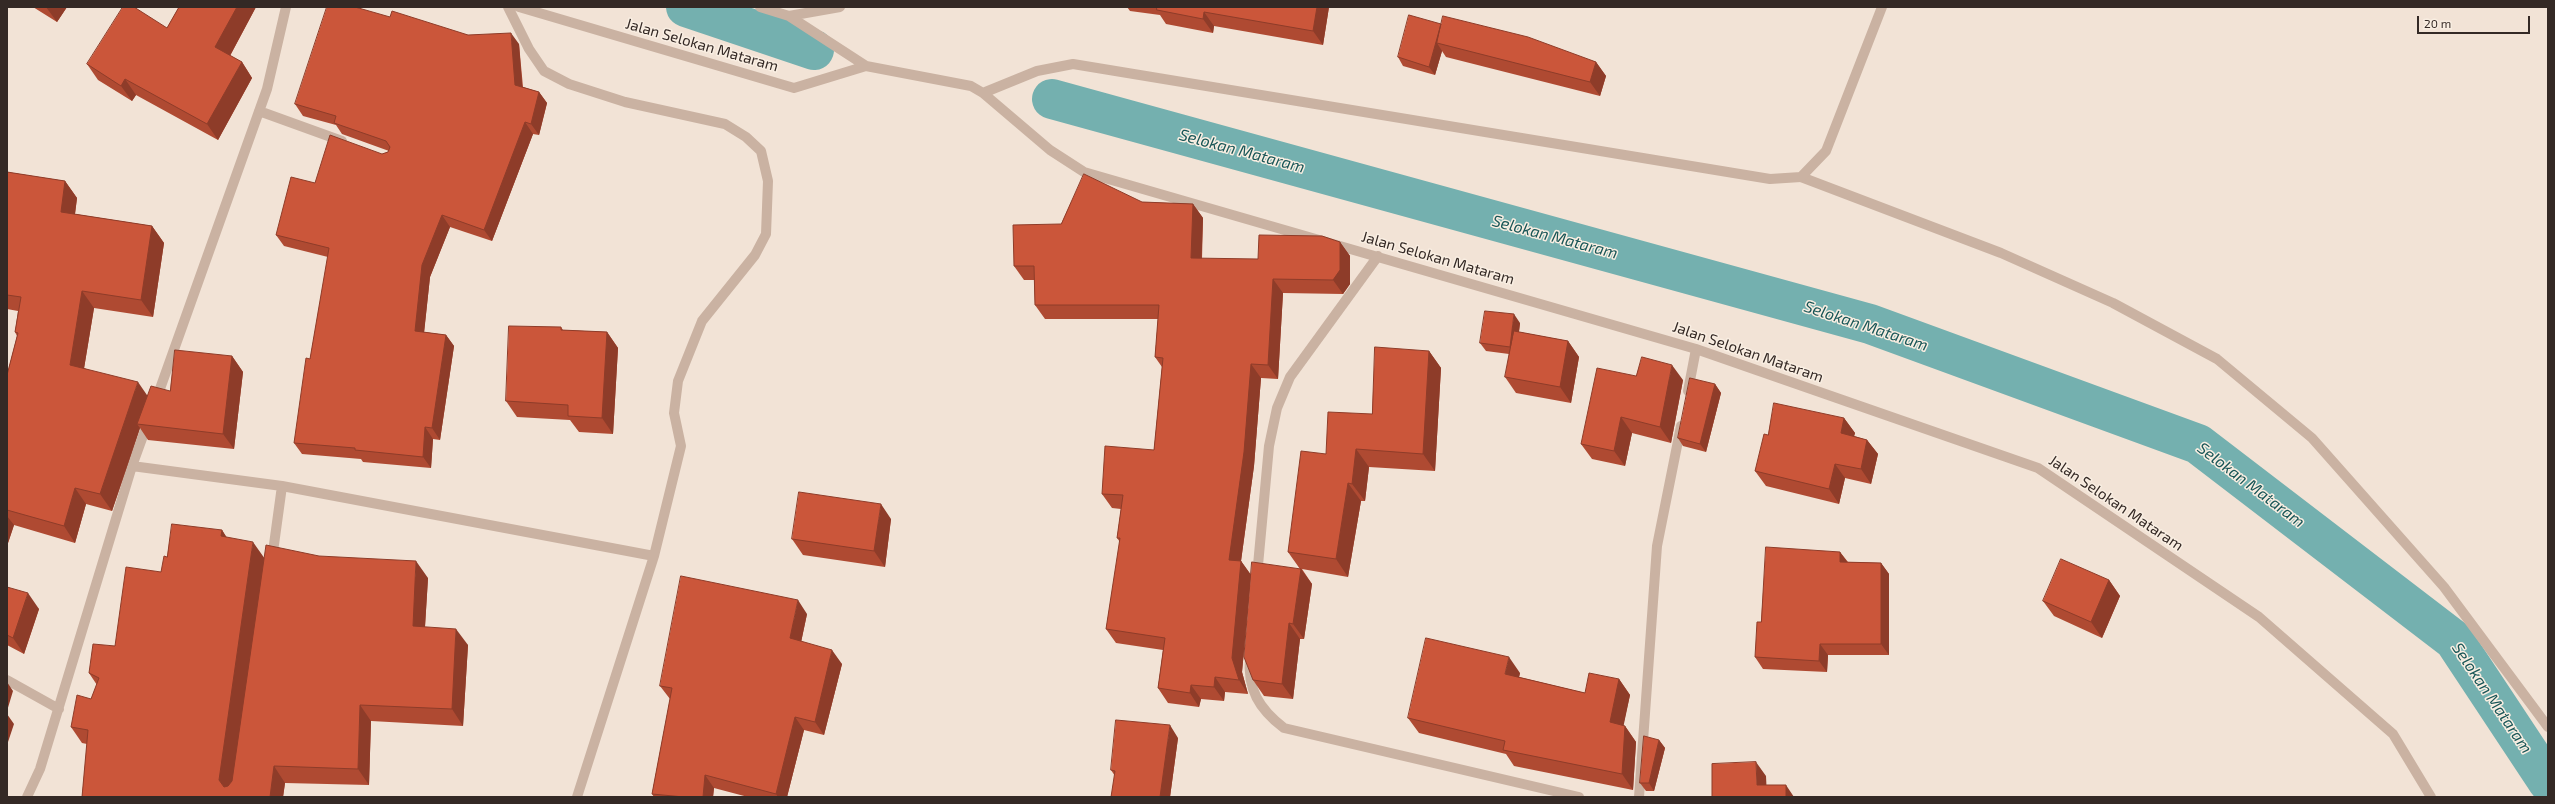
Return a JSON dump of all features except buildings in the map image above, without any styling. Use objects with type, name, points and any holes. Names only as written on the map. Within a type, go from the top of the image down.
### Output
[{"type":"street","points":[[27,797],[40,769],[132,466],[267,89],[286,7]]},
{"type":"street","points":[[508,7],[529,49],[544,71],[569,84],[625,102],[725,124],[746,137],[761,151],[768,181],[766,234],[755,255],[702,321],[678,381],[674,412],[681,446],[654,556],[577,797]]},
{"type":"street","name":"Jalan Selokan Mataram","points":[[519,7],[794,88],[866,66],[971,86],[982,92],[1050,150],[1084,172],[1696,349],[2038,468],[2259,617],[2393,734],[2431,797]]},
{"type":"street","points":[[760,7],[789,16],[866,66]]},
{"type":"street","points":[[789,16],[840,7]]},
{"type":"street","points":[[1801,177],[1826,151],[1882,7]]},
{"type":"street","points":[[982,92],[1037,71],[1073,64],[1770,179],[1801,177],[2001,253],[2113,303],[2217,359],[2312,438],[2444,587],[2548,726]]},
{"type":"street","points":[[259,111],[355,146]]},
{"type":"street","points":[[1256,587],[1269,446],[1277,408],[1290,377],[1378,256]]},
{"type":"street","points":[[1686,402],[1696,349]]},
{"type":"street","points":[[1639,797],[1657,546],[1683,417]]},
{"type":"street","points":[[132,466],[282,486],[654,556]]},
{"type":"street","points":[[270,572],[282,486]]},
{"type":"street","points":[[1250,650],[1248,673],[1256,698],[1267,715],[1284,728],[1580,797]]},
{"type":"street","points":[[7,680],[59,709]]},
{"type":"waterway","name":"Selokan Mataram","points":[[686,7],[814,50]]},
{"type":"waterway","name":"Selokan Mataram","points":[[1052,99],[1870,324],[2198,444],[2454,640],[2548,782]]}]
